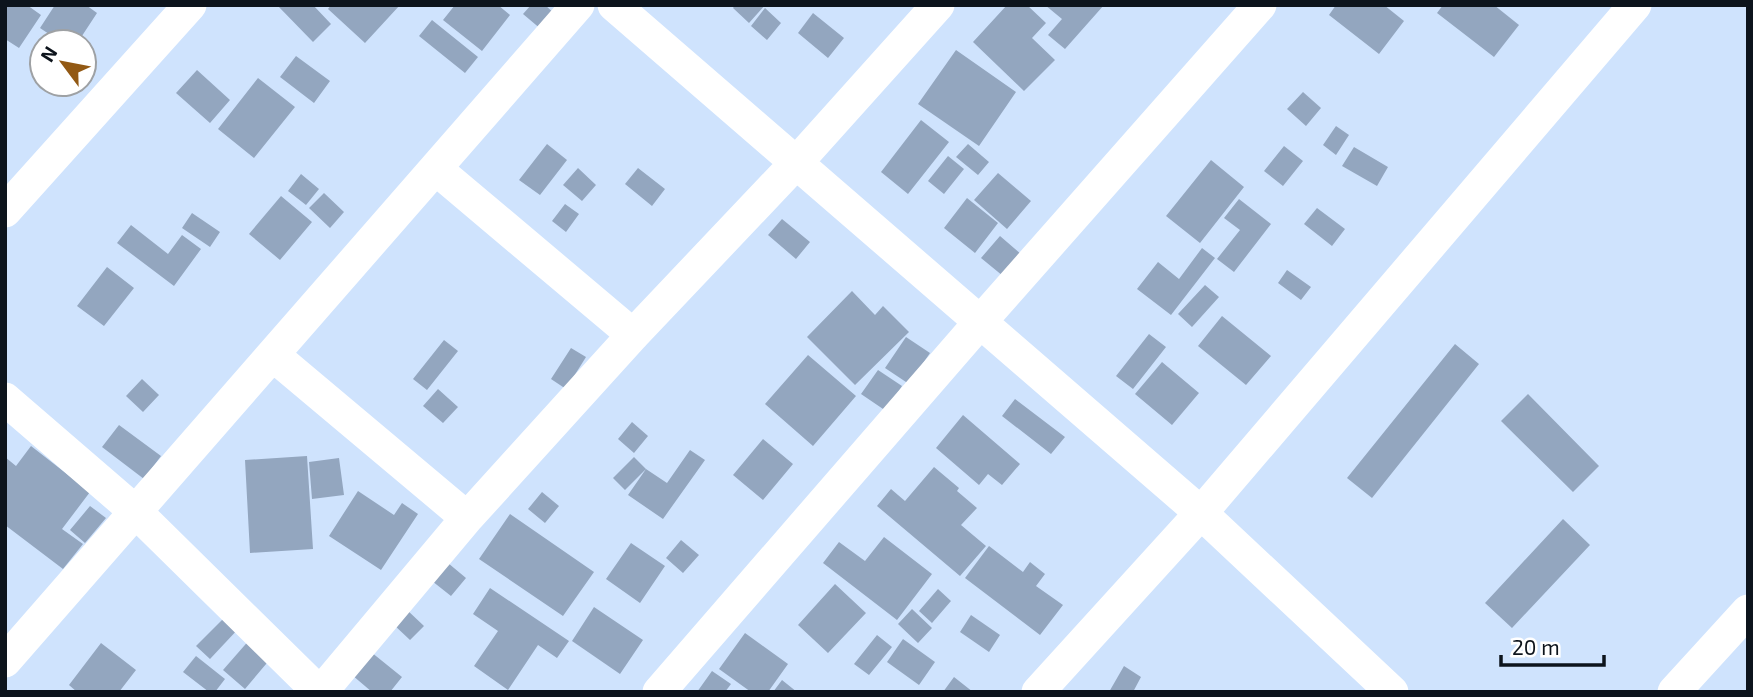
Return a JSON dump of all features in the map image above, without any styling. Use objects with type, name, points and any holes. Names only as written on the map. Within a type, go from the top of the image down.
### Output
[{"type":"street","points":[[10,196],[190,5]]},
{"type":"street","points":[[5,661],[578,5]]},
{"type":"street","points":[[614,5],[1201,513],[1392,692]]},
{"type":"street","points":[[5,399],[136,512],[320,692],[467,518],[633,335],[797,162],[938,5]]},
{"type":"street","points":[[659,692],[1260,5]]},
{"type":"street","points":[[1038,692],[1201,513],[1634,6]]},
{"type":"street","points":[[436,169],[633,335]]},
{"type":"street","points":[[273,355],[467,518]]},
{"type":"street","points":[[1674,692],[1748,611]]},
{"type":"building","points":[[5,5],[27,5],[41,15],[32,28],[28,28],[28,34],[19,48],[5,39]]},
{"type":"building","points":[[55,5],[86,5],[97,13],[87,28],[40,28]]},
{"type":"building","points":[[277,5],[313,5],[331,24],[313,42]]},
{"type":"building","points":[[331,5],[400,5],[365,43],[328,9]]},
{"type":"building","points":[[455,5],[498,5],[510,15],[482,51],[443,20]]},
{"type":"building","points":[[531,5],[545,5],[556,15],[542,30],[523,14]]},
{"type":"building","points":[[735,5],[765,5],[749,23],[733,8]]},
{"type":"building","points":[[1007,5],[1027,5],[1046,23],[1032,38],[1055,60],[1024,91],[973,42]]},
{"type":"building","points":[[1045,5],[1104,5],[1065,49],[1048,35],[1062,19]]},
{"type":"building","points":[[1336,5],[1384,5],[1404,21],[1379,54],[1329,15]]},
{"type":"building","points":[[1443,5],[1494,5],[1519,25],[1494,57],[1437,13]]},
{"type":"building","points":[[765,8],[781,23],[767,40],[751,26]]},
{"type":"building","points":[[813,13],[844,38],[828,58],[798,33]]},
{"type":"building","points":[[432,20],[478,57],[465,73],[419,36]]},
{"type":"building","points":[[956,50],[1016,92],[979,146],[918,104]]},
{"type":"building","points":[[296,56],[330,81],[314,103],[280,77]]},
{"type":"building","points":[[197,70],[230,100],[210,123],[176,93]]},
{"type":"building","points":[[258,78],[295,107],[254,158],[218,129]]},
{"type":"building","points":[[1303,92],[1321,108],[1306,126],[1287,109]]},
{"type":"building","points":[[921,120],[949,142],[908,194],[881,172]]},
{"type":"building","points":[[1336,126],[1349,135],[1336,155],[1323,145]]},
{"type":"building","points":[[547,144],[567,160],[540,195],[519,180]]},
{"type":"building","points":[[968,144],[989,162],[978,175],[956,157]]},
{"type":"building","points":[[1284,146],[1303,161],[1283,186],[1264,171]]},
{"type":"building","points":[[1354,147],[1388,167],[1377,186],[1342,166]]},
{"type":"building","points":[[948,156],[964,169],[944,194],[928,181]]},
{"type":"building","points":[[1211,160],[1244,187],[1200,243],[1166,216]]},
{"type":"building","points":[[578,168],[596,185],[582,201],[563,185]]},
{"type":"building","points":[[638,168],[665,189],[652,206],[625,184]]},
{"type":"building","points":[[998,173],[1031,201],[1007,229],[974,200]]},
{"type":"building","points":[[301,174],[319,189],[306,205],[288,191]]},
{"type":"building","points":[[324,193],[344,212],[330,228],[309,208]]},
{"type":"building","points":[[281,196],[312,222],[280,260],[249,234]]},
{"type":"building","points":[[967,198],[998,223],[975,253],[944,228]]},
{"type":"building","points":[[1239,199],[1271,224],[1234,272],[1217,259],[1240,230],[1224,218]]},
{"type":"building","points":[[565,204],[579,214],[566,232],[552,221]]},
{"type":"building","points":[[1317,208],[1345,229],[1332,246],[1304,224]]},
{"type":"building","points":[[192,213],[220,232],[210,247],[182,228]]},
{"type":"building","points":[[782,219],[810,242],[796,259],[768,235]]},
{"type":"building","points":[[131,225],[168,254],[182,235],[201,249],[174,286],[117,243]]},
{"type":"building","points":[[1000,236],[1022,255],[1003,276],[981,258]]},
{"type":"building","points":[[1202,248],[1215,258],[1171,315],[1137,289],[1158,262],[1179,279]]},
{"type":"building","points":[[107,267],[134,288],[104,326],[77,306]]},
{"type":"building","points":[[1287,270],[1311,287],[1301,300],[1278,283]]},
{"type":"building","points":[[1205,285],[1219,297],[1192,327],[1178,314]]},
{"type":"building","points":[[852,291],[875,315],[883,306],[909,332],[855,385],[807,337]]},
{"type":"building","points":[[1222,316],[1271,356],[1246,385],[1198,346]]},
{"type":"building","points":[[1149,334],[1166,347],[1133,389],[1116,376]]},
{"type":"building","points":[[906,337],[930,353],[909,384],[885,368]]},
{"type":"building","points":[[444,340],[458,351],[427,390],[413,379]]},
{"type":"building","points":[[1455,344],[1479,364],[1372,498],[1347,478]]},
{"type":"building","points":[[571,348],[586,357],[566,389],[551,379]]},
{"type":"building","points":[[808,355],[856,396],[813,446],[765,404]]},
{"type":"building","points":[[1162,362],[1199,393],[1172,425],[1135,394]]},
{"type":"building","points":[[878,370],[902,386],[886,411],[861,394]]},
{"type":"building","points":[[142,379],[159,395],[143,412],[126,396]]},
{"type":"building","points":[[438,389],[458,407],[443,423],[423,406]]},
{"type":"building","points":[[1528,394],[1599,466],[1573,492],[1501,421]]},
{"type":"building","points":[[1015,399],[1065,437],[1051,454],[1002,416]]},
{"type":"building","points":[[963,415],[1020,464],[1002,485],[988,474],[979,485],[936,448]]},
{"type":"building","points":[[632,422],[648,436],[634,453],[618,439]]},
{"type":"building","points":[[119,425],[161,456],[144,479],[102,447]]},
{"type":"building","points":[[763,439],[793,464],[763,500],[733,475]]},
{"type":"building","points":[[31,446],[90,492],[62,529],[83,544],[63,569],[5,525],[5,457],[16,466]]},
{"type":"building","points":[[690,450],[705,460],[663,519],[628,495],[646,469],[667,483]]},
{"type":"building","points":[[307,456],[313,549],[250,553],[245,460]]},
{"type":"building","points":[[634,457],[646,469],[625,490],[613,478]]},
{"type":"building","points":[[339,458],[344,495],[312,499],[309,462]]},
{"type":"building","points":[[934,467],[977,508],[961,525],[986,546],[960,576],[877,506],[891,489],[905,501]]},
{"type":"building","points":[[358,491],[394,515],[402,503],[418,514],[381,570],[329,536]]},
{"type":"building","points":[[542,492],[559,506],[545,523],[528,509]]},
{"type":"building","points":[[90,506],[106,518],[85,543],[70,530]]},
{"type":"building","points":[[510,514],[594,572],[563,616],[479,559]]},
{"type":"building","points":[[1563,519],[1590,545],[1512,628],[1485,603]]},
{"type":"building","points":[[884,537],[932,574],[897,620],[823,563],[839,542],[865,561]]},
{"type":"building","points":[[681,540],[699,555],[683,573],[666,558]]},
{"type":"building","points":[[631,543],[665,566],[640,603],[606,579]]},
{"type":"building","points":[[989,546],[1023,572],[1030,562],[1045,574],[1036,586],[1063,605],[1040,635],[965,578]]},
{"type":"building","points":[[448,563],[466,578],[451,596],[432,581]]},
{"type":"building","points":[[835,584],[866,613],[828,653],[798,625]]},
{"type":"building","points":[[490,588],[569,641],[557,658],[538,645],[508,690],[474,666],[498,631],[473,614]]},
{"type":"building","points":[[938,589],[951,601],[932,623],[919,611]]},
{"type":"building","points":[[594,607],[643,640],[620,674],[572,641]]},
{"type":"building","points":[[406,609],[424,626],[410,640],[393,624]]},
{"type":"building","points":[[912,609],[932,628],[918,643],[898,624]]},
{"type":"building","points":[[227,615],[240,627],[210,659],[196,646]]},
{"type":"building","points":[[971,615],[1000,635],[989,652],[960,632]]},
{"type":"building","points":[[745,633],[788,664],[768,692],[751,692],[719,669]]},
{"type":"building","points":[[877,635],[892,647],[869,675],[854,664]]},
{"type":"building","points":[[251,638],[272,657],[245,689],[223,670]]},
{"type":"building","points":[[903,639],[935,662],[919,685],[887,662]]},
{"type":"building","points":[[101,643],[136,670],[119,692],[77,692],[69,685]]},
{"type":"building","points":[[371,652],[402,677],[390,692],[372,692],[352,675]]},
{"type":"building","points":[[196,656],[225,679],[215,692],[209,692],[183,672]]},
{"type":"building","points":[[1124,666],[1141,677],[1133,692],[1109,692]]},
{"type":"building","points":[[712,671],[731,684],[725,692],[697,692]]},
{"type":"building","points":[[954,677],[973,692],[943,692]]},
{"type":"building","points":[[782,680],[797,692],[773,692]]}]
